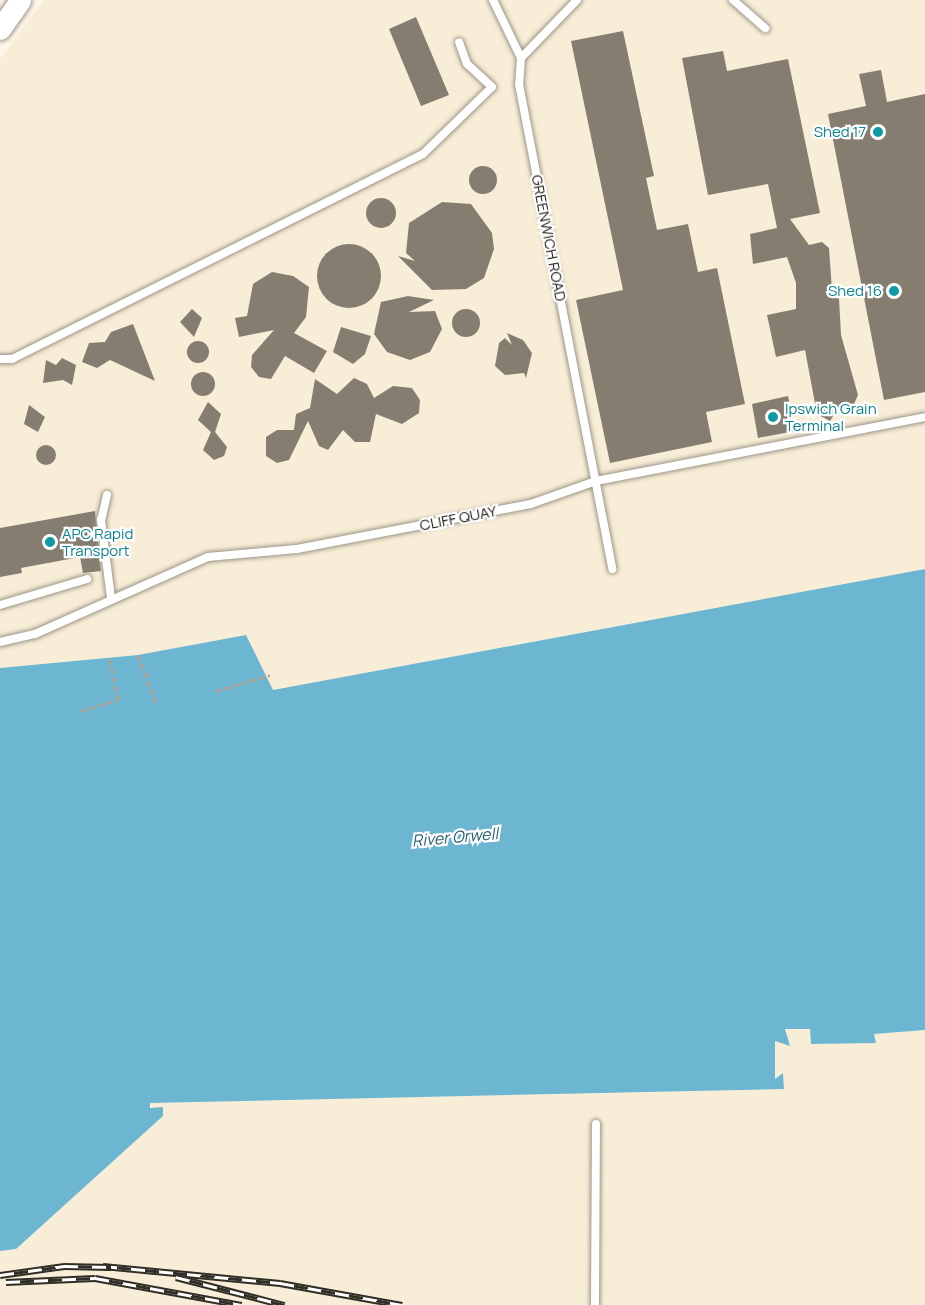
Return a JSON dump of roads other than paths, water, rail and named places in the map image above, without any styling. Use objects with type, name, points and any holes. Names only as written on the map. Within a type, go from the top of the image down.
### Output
[{"type":"street","points":[[0,29],[20,0]]},
{"type":"lane","name":"GREENWICH ROAD","points":[[493,0],[521,58],[519,84],[612,569]]},
{"type":"lane","points":[[521,58],[577,0]]},
{"type":"lane","points":[[733,0],[765,28]]},
{"type":"lane","points":[[0,359],[12,360],[423,154],[492,87],[467,64],[459,42]]},
{"type":"lane","name":"CLIFF QUAY","points":[[0,642],[35,634],[111,598],[208,557],[297,549],[531,504],[596,481],[925,417]]},
{"type":"lane","points":[[107,495],[101,520],[111,598]]},
{"type":"lane","points":[[0,605],[87,579]]},
{"type":"lane","points":[[595,1305],[596,1124]]},
{"type":"water","name":"River Orwell","points":[[925,569],[925,1030],[874,1034],[876,1043],[811,1044],[810,1029],[785,1029],[790,1046],[775,1041],[775,1079],[783,1073],[784,1089],[150,1103],[150,1108],[163,1107],[163,1116],[16,1249],[0,1251],[0,668],[138,655],[246,635],[273,690]]},
{"type":"railway","points":[[0,1275],[64,1266],[111,1267]]},
{"type":"railway","points":[[103,1266],[280,1283],[402,1305]]},
{"type":"railway","points":[[176,1277],[284,1305]]},
{"type":"railway","points":[[6,1282],[95,1278],[242,1305]]},
{"type":"place","name":"Shed 17","points":[[878,132]]},
{"type":"place","name":"Shed 16","points":[[894,291]]},
{"type":"place","name":"Ipswich Grain Terminal","points":[[773,417]]},
{"type":"place","name":"APC Rapid Transport","points":[[50,542]]}]
